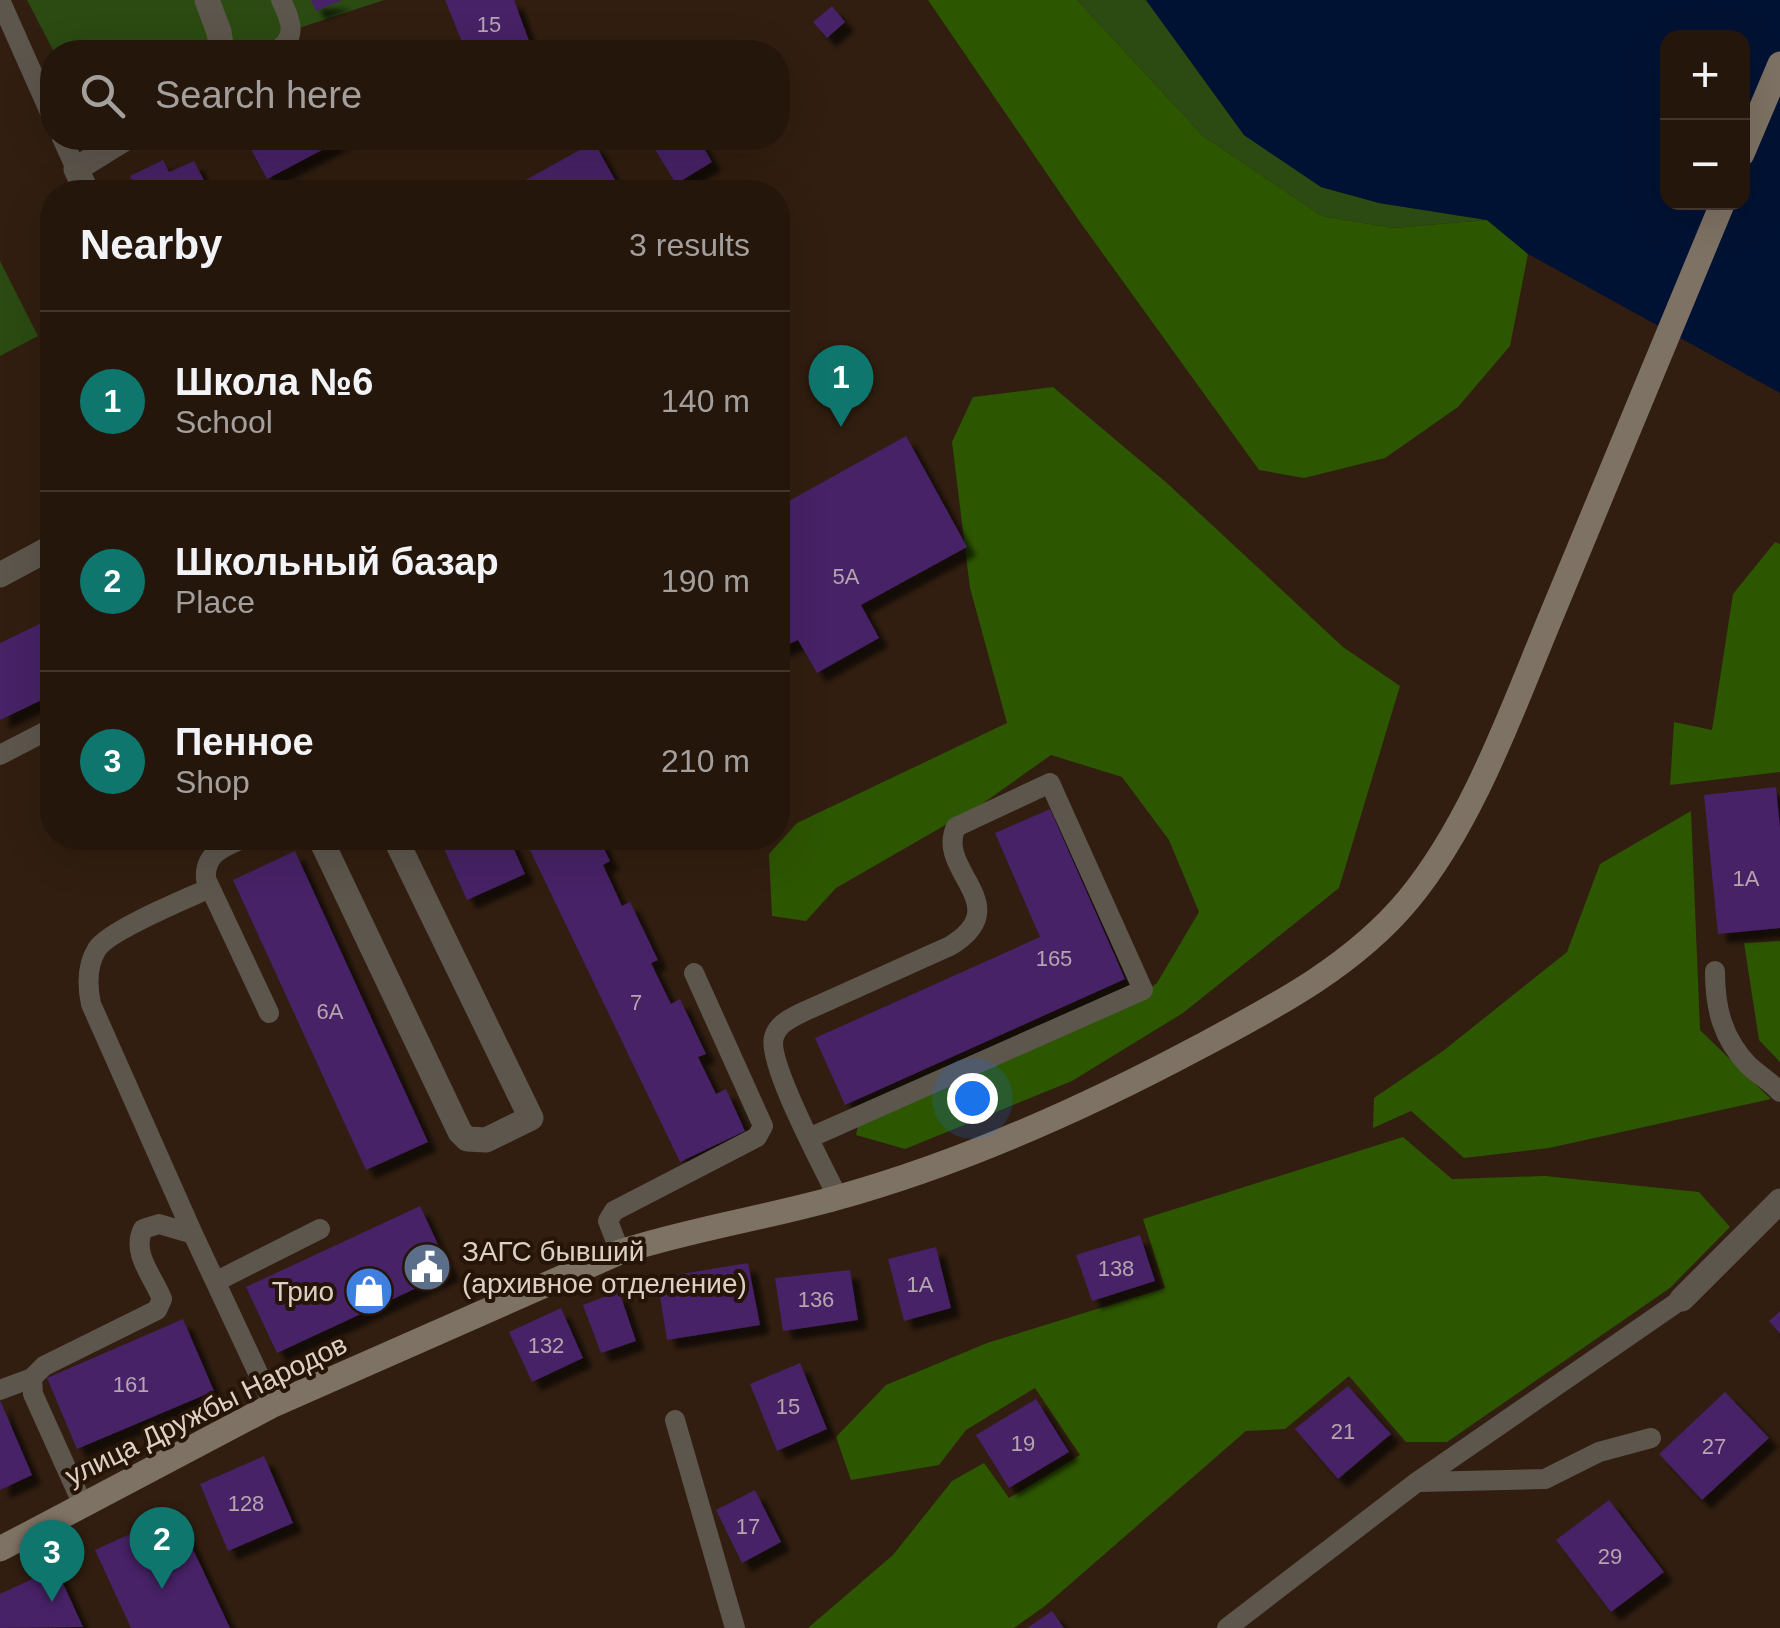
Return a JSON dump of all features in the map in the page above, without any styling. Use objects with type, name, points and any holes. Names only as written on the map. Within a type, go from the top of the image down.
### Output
[{"type":"street","points":[[207,0],[221,40]]},
{"type":"street","points":[[1750,135],[1780,64]]},
{"type":"street","points":[[82,180],[113,150]]},
{"type":"street","name":"улица Дружбы Народов","points":[[0,1548],[273,1405],[620,1252],[838,1198],[963,1155],[1068,1112],[1138,1080],[1278,1005],[1335,968],[1406,903],[1445,850],[1525,679],[1719,210]]},
{"type":"street","points":[[0,575],[40,553]]},
{"type":"street","points":[[326,850],[460,1132],[467,1139],[486,1140],[530,1118],[400,850]]},
{"type":"street","points":[[1682,1300],[1780,1200]]},
{"type":"lane","points":[[0,0],[40,89]]},
{"type":"lane","points":[[282,0],[292,28],[288,40]]},
{"type":"lane","points":[[67,150],[81,180]]},
{"type":"lane","points":[[0,755],[40,734]]},
{"type":"lane","points":[[809,1138],[1143,990],[1050,782],[956,827],[956,854],[977,908],[976,921],[969,933],[950,946],[803,1012],[783,1023],[776,1033],[774,1057],[809,1138],[838,1198]]},
{"type":"lane","points":[[221,850],[213,854],[205,868],[210,888],[268,1013]]},
{"type":"lane","points":[[210,888],[102,942],[88,978],[91,1004],[273,1405]]},
{"type":"lane","points":[[1715,971],[1720,1024],[1750,1066],[1780,1092]]},
{"type":"lane","points":[[620,1252],[608,1221],[614,1210],[757,1137],[764,1126],[694,974]]},
{"type":"lane","points":[[0,1390],[32,1378],[44,1366],[157,1310],[162,1299],[138,1243],[143,1229],[159,1224],[193,1234]]},
{"type":"lane","points":[[217,1280],[320,1229]]},
{"type":"lane","points":[[1227,1628],[1418,1482],[1682,1300]]},
{"type":"lane","points":[[32,1378],[33,1394],[83,1505]]},
{"type":"lane","points":[[675,1420],[735,1628]]},
{"type":"lane","points":[[1418,1482],[1545,1478],[1599,1452],[1651,1438]]},
{"type":"green space","points":[[27,0],[384,0],[302,27],[275,40],[48,40]]},
{"type":"green space","points":[[928,0],[1077,0],[1203,136],[1322,216],[1393,228],[1487,220],[1528,254],[1510,346],[1458,407],[1385,458],[1304,478],[1259,470],[1080,222]]},
{"type":"green space","points":[[1077,0],[1146,0],[1244,135],[1321,187],[1379,203],[1487,220],[1393,228],[1322,216],[1203,136]]},
{"type":"green space","points":[[0,261],[38,336],[0,356]]},
{"type":"green space","points":[[1053,387],[1168,484],[1343,647],[1400,686],[1339,888],[1183,1013],[1072,1081],[905,1149],[856,1135],[858,1126],[1130,1003],[1157,983],[1199,912],[1169,840],[1122,777],[1051,755],[982,804],[836,888],[806,921],[772,916],[769,854],[773,850],[790,850],[790,831],[797,823],[1007,723],[970,588],[952,442],[973,397]]},
{"type":"green space","points":[[1775,542],[1780,544],[1780,772],[1670,785],[1674,722],[1712,730],[1733,594]]},
{"type":"green space","points":[[1691,811],[1700,1030],[1771,1099],[1549,1148],[1464,1158],[1411,1111],[1373,1128],[1374,1098],[1443,1051],[1567,952],[1600,864]]},
{"type":"green space","points":[[1780,941],[1780,1062],[1759,1040],[1744,943]]},
{"type":"green space","points":[[1403,1137],[1452,1179],[1545,1176],[1699,1192],[1730,1227],[1670,1288],[1447,1442],[1406,1442],[1349,1376],[1285,1429],[1246,1431],[1045,1606],[1014,1628],[808,1628],[893,1555],[952,1481],[984,1463],[1009,1498],[1080,1455],[1035,1388],[966,1430],[939,1465],[851,1480],[836,1437],[886,1385],[987,1343],[1165,1288],[1143,1219]]},
{"type":"water","points":[[1146,0],[1780,0],[1780,393],[1528,254],[1487,220],[1379,203],[1321,187],[1244,135]]},
{"type":"building","points":[[311,0],[342,0],[316,11]]},
{"type":"building","points":[[445,0],[514,0],[529,40],[461,40]]},
{"type":"building","points":[[832,6],[845,22],[827,38],[813,22]]},
{"type":"building","points":[[251,150],[322,150],[267,179]]},
{"type":"building","points":[[580,150],[598,150],[615,180],[526,180]]},
{"type":"building","points":[[655,150],[705,150],[712,162],[683,180],[674,180]]},
{"type":"building","points":[[163,160],[169,172],[194,161],[204,180],[132,180],[130,176]]},
{"type":"building","points":[[906,436],[967,547],[861,605],[879,638],[817,673],[798,640],[790,644],[790,500]]},
{"type":"building","points":[[40,624],[40,701],[0,720],[0,643]]},
{"type":"building","points":[[1776,787],[1780,928],[1718,934],[1704,795]]},
{"type":"building","points":[[1050,809],[1125,979],[845,1105],[815,1038],[1040,937],[995,833]]},
{"type":"building","points":[[444,850],[514,850],[525,874],[467,900]]},
{"type":"building","points":[[530,850],[605,850],[610,861],[603,865],[622,906],[630,902],[658,960],[651,963],[671,1004],[680,999],[706,1054],[698,1057],[716,1094],[726,1089],[745,1131],[680,1162]]},
{"type":"building","points":[[295,851],[428,1142],[366,1170],[233,880]]},
{"type":"building","points":[[420,1206],[451,1272],[277,1353],[246,1287]]},
{"type":"building","points":[[1140,1235],[1155,1281],[1092,1301],[1076,1255]]},
{"type":"building","points":[[936,1247],[951,1308],[904,1321],[888,1259]]},
{"type":"building","points":[[748,1263],[760,1325],[667,1340],[657,1278]]},
{"type":"building","points":[[850,1270],[858,1320],[783,1331],[775,1278]]},
{"type":"building","points":[[619,1291],[636,1341],[601,1353],[583,1305]]},
{"type":"building","points":[[561,1308],[583,1358],[532,1382],[509,1332]]},
{"type":"building","points":[[1780,1311],[1780,1334],[1769,1321]]},
{"type":"building","points":[[183,1319],[214,1391],[77,1449],[47,1378]]},
{"type":"building","points":[[800,1363],[827,1429],[777,1451],[750,1384]]},
{"type":"building","points":[[1348,1386],[1391,1434],[1338,1479],[1295,1429]]},
{"type":"building","points":[[1725,1392],[1769,1438],[1702,1500],[1659,1454]]},
{"type":"building","points":[[1036,1399],[1069,1452],[1009,1488],[976,1435]]},
{"type":"building","points":[[0,1400],[32,1475],[0,1490]]},
{"type":"building","points":[[264,1456],[293,1523],[228,1551],[200,1484]]},
{"type":"building","points":[[755,1490],[781,1542],[742,1563],[716,1510]]},
{"type":"building","points":[[1609,1500],[1664,1572],[1611,1612],[1556,1540]]},
{"type":"building","points":[[176,1513],[230,1628],[131,1628],[95,1550]]},
{"type":"building","points":[[56,1568],[83,1627],[0,1628],[0,1594]]},
{"type":"building","points":[[1052,1611],[1064,1628],[1027,1628]]},
{"type":"place","name":"Школа №6","points":[[841,427]]},
{"type":"place","name":"ЗАГС бывший (архивное отделение)","points":[[427,1267]]},
{"type":"place","name":"Трио","points":[[369,1291]]},
{"type":"place","name":"Школьный базар","points":[[162,1589]]},
{"type":"place","name":"Пенное","points":[[52,1602]]}]
